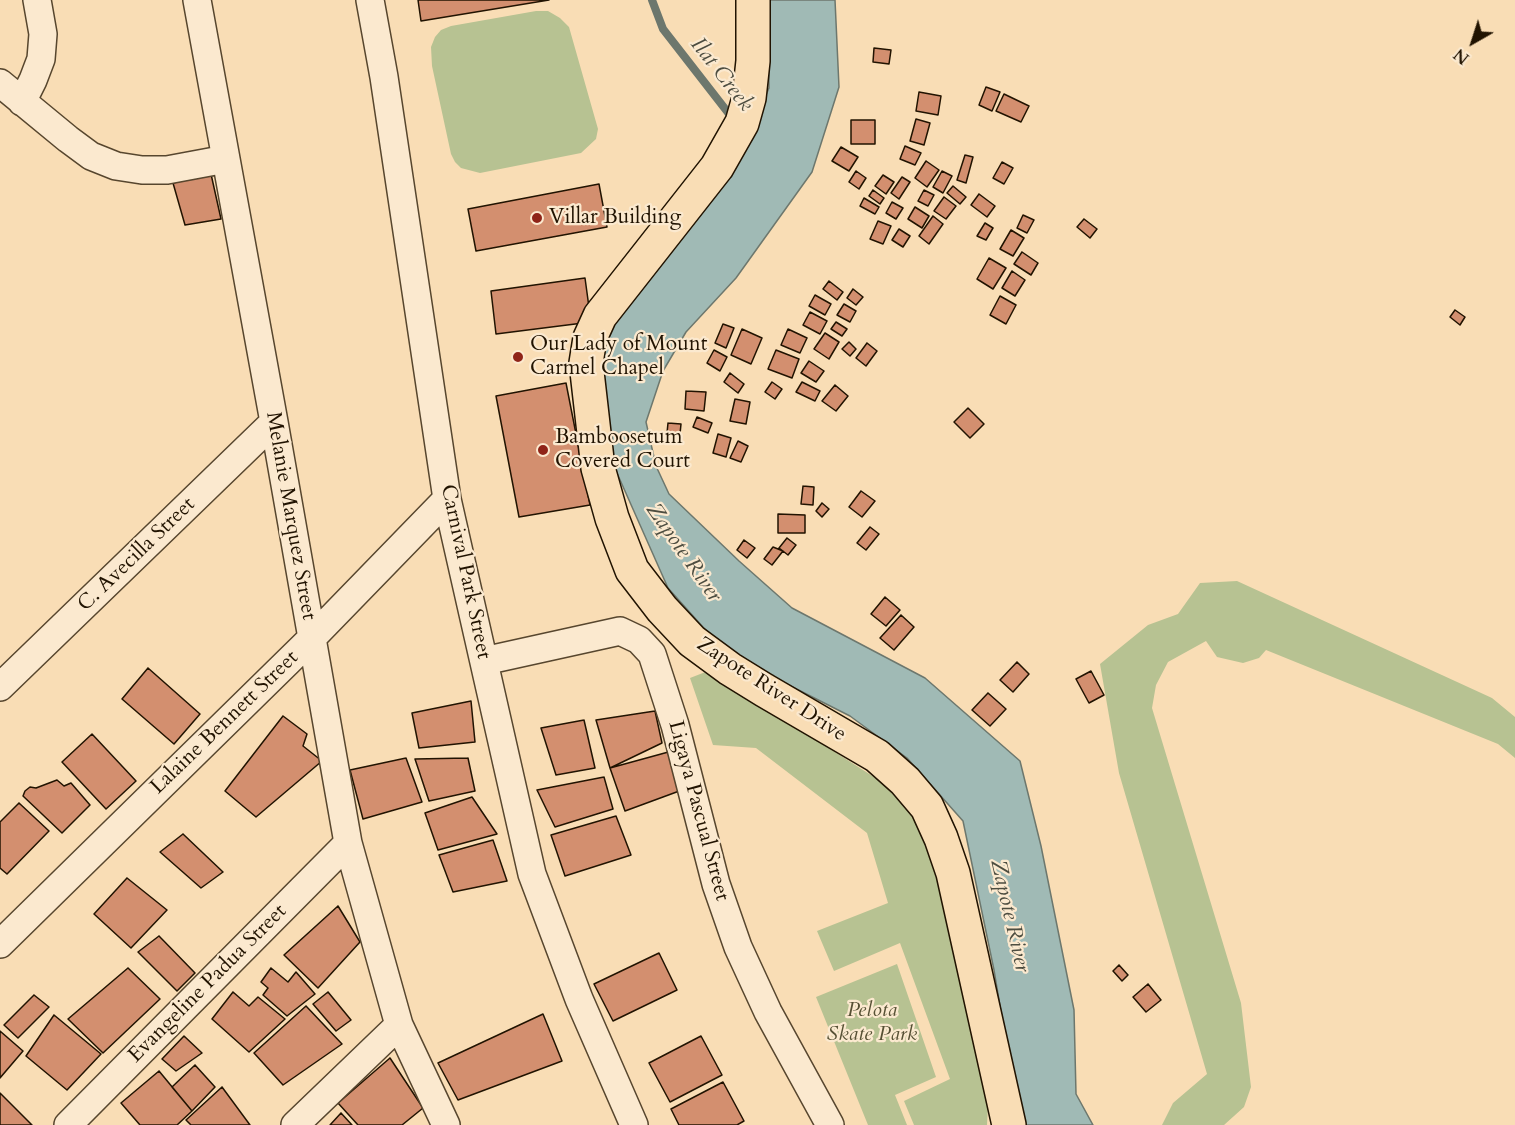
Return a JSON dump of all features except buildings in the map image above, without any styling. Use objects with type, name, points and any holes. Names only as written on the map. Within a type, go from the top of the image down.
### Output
[{"type":"main road","name":"Zapote River Drive","points":[[753,0],[753,61],[749,98],[742,123],[717,167],[600,316],[590,338],[586,363],[598,468],[612,518],[632,570],[662,609],[693,641],[755,685],[877,756],[905,781],[927,807],[953,873],[1009,1125]]},
{"type":"street","points":[[22,102],[41,59],[43,34],[37,0]]},
{"type":"street","name":"Melanie Marquez Street","points":[[196,0],[274,422],[348,843],[399,1025],[446,1125]]},
{"type":"street","name":"Carnival Park Street","points":[[370,0],[384,77],[447,499],[532,874],[579,999],[634,1125]]},
{"type":"street","points":[[0,83],[90,156],[116,166],[142,170],[167,170],[226,159]]},
{"type":"street","name":"C. Avecilla Street","points":[[0,687],[274,422]]},
{"type":"street","name":"Lalaine Bennett Street","points":[[0,944],[311,639],[447,499]]},
{"type":"street","name":"Ligaya Pascual Street","points":[[484,661],[620,631],[639,639],[652,654],[675,725],[716,884],[738,947],[768,1012],[830,1125]]},
{"type":"street","name":"Evangeline Padua Street","points":[[68,1125],[348,843]]},
{"type":"street","points":[[295,1125],[399,1025]]},
{"type":"green space","points":[[536,11],[548,11],[569,27],[598,129],[596,139],[581,153],[480,173],[461,168],[451,154],[432,66],[431,47],[435,37],[441,30],[451,26]]},
{"type":"green space","points":[[1237,581],[1492,698],[1515,717],[1515,758],[1498,744],[1266,650],[1259,658],[1243,663],[1217,657],[1206,641],[1168,662],[1156,685],[1152,708],[1241,1003],[1251,1087],[1244,1107],[1224,1125],[1162,1125],[1173,1103],[1207,1074],[1119,773],[1100,664],[1148,625],[1178,614],[1200,583]]},
{"type":"green space","points":[[708,671],[910,800],[971,982],[989,1087],[987,1125],[914,1125],[904,1101],[950,1079],[900,943],[834,971],[817,931],[888,903],[867,833],[756,748],[713,745],[690,678]]},
{"type":"green space","name":"Pelota Skate Park","points":[[897,964],[936,1077],[895,1095],[907,1125],[868,1125],[816,997]]},
{"type":"water","name":"Zapote River","points":[[768,0],[835,0],[839,87],[812,172],[736,278],[686,332],[663,371],[646,422],[656,466],[669,494],[792,608],[925,678],[1020,761],[1041,846],[1074,1010],[1076,1094],[1093,1125],[1020,1125],[994,970],[963,821],[907,758],[850,716],[727,654],[668,588],[605,446],[600,327],[735,167],[769,88]]},
{"type":"waterway","name":"Ilat Creek","points":[[652,0],[663,29],[733,119]]},
{"type":"place","name":"Villar Building","points":[[537,218]]},
{"type":"place","name":"Our Lady of Mount Carmel Chapel","points":[[518,357]]},
{"type":"place","name":"Bamboosetum Covered Court","points":[[543,450]]}]
